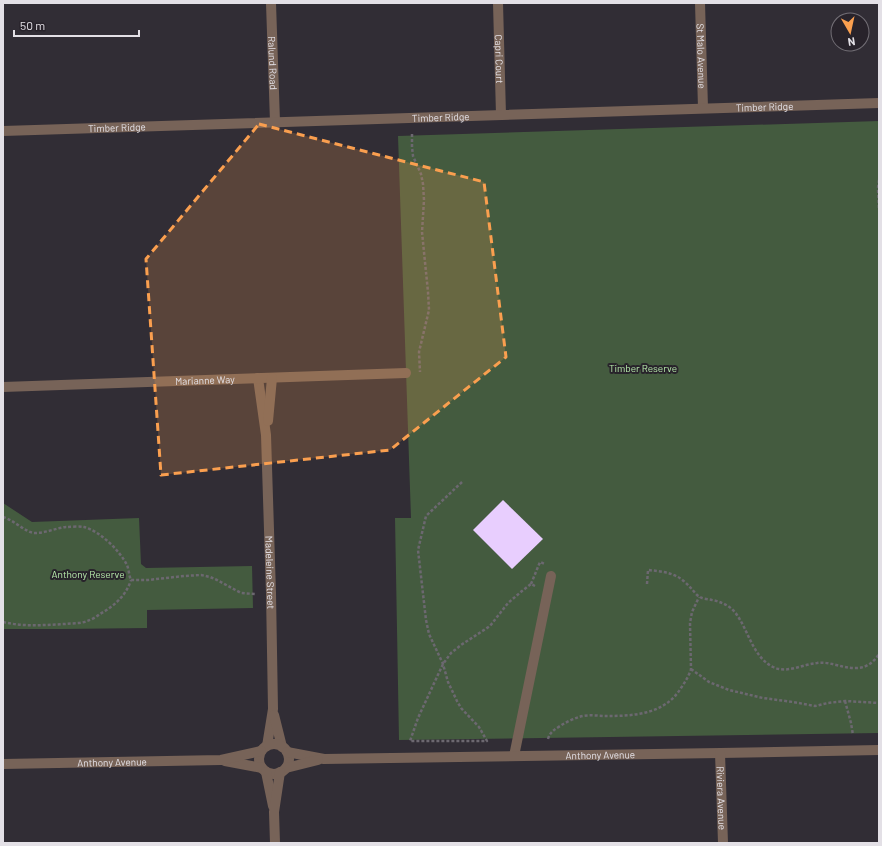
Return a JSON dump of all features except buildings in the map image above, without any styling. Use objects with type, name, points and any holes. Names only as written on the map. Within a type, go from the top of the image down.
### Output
[{"type":"street","name":"Ralund Road","points":[[271,3],[274,122]]},
{"type":"street","name":"Capri Court","points":[[498,3],[501,115]]},
{"type":"street","name":"St Malo Avenue","points":[[700,3],[703,108]]},
{"type":"street","name":"Timber Ridge","points":[[3,131],[879,102]]},
{"type":"street","name":"Marianne Way","points":[[3,387],[406,373]]},
{"type":"street","name":"Madeleine Street","points":[[258,378],[266,435],[271,593],[272,709],[264,749]]},
{"type":"street","name":"Madeleine Street","points":[[266,435],[272,378]]},
{"type":"street","points":[[514,756],[551,576]]},
{"type":"street","name":"Madeleine Street","points":[[272,709],[284,750]]},
{"type":"street","points":[[274,812],[264,770],[259,760],[264,749],[274,744],[284,750],[288,760],[283,770],[274,812],[274,843]]},
{"type":"street","name":"Anthony Avenue","points":[[3,764],[221,760],[264,749]]},
{"type":"street","name":"Anthony Avenue","points":[[284,750],[324,759],[720,754],[879,750]]},
{"type":"street","name":"Riviera Avenue","points":[[720,754],[723,843]]},
{"type":"street","name":"Anthony Avenue","points":[[283,770],[324,759]]},
{"type":"street","name":"Anthony Avenue","points":[[221,760],[264,770]]},
{"type":"street","points":[[264,770],[276,774],[283,770]]},
{"type":"path","points":[[412,134],[413,156],[421,174],[423,184],[424,200],[422,232],[429,310],[419,352],[420,372]]},
{"type":"path","points":[[879,180],[879,210]]},
{"type":"path","points":[[462,482],[426,516],[418,550],[429,634],[443,664],[448,682],[457,701],[461,708],[479,727],[487,740],[410,741],[418,718],[443,664],[451,653],[490,626],[508,603],[531,584],[548,592]]},
{"type":"path","points":[[3,517],[10,519],[28,532],[35,534],[64,527],[83,527],[94,531],[105,539],[118,552],[127,566],[131,580],[129,587],[117,602],[86,622],[37,626],[3,622]]},
{"type":"path","points":[[647,584],[648,570],[664,572],[678,577],[699,597],[729,606],[736,614],[760,656],[773,667],[780,670],[824,662],[857,668],[866,666],[875,660],[879,654]]},
{"type":"path","points":[[131,580],[148,580],[201,575],[217,580],[240,593],[255,594]]},
{"type":"path","points":[[548,739],[552,732],[566,722],[580,717],[590,715],[621,716],[642,713],[655,710],[669,702],[678,693],[691,669],[690,623],[692,612],[699,597]]},
{"type":"path","points":[[691,669],[709,682],[729,690],[763,698],[816,706],[828,703],[845,702],[879,703]]},
{"type":"path","points":[[845,702],[853,735]]},
{"type":"highlighted area","points":[[259,124],[484,182],[506,357],[390,450],[161,475],[146,259]]},
{"type":"green space","name":"Timber Reserve","points":[[879,121],[879,733],[399,740],[395,518],[411,518],[398,136]]},
{"type":"green space","name":"Anthony Reserve","points":[[3,503],[32,522],[139,518],[141,564],[146,568],[252,566],[253,608],[147,610],[147,628],[3,629]]}]
